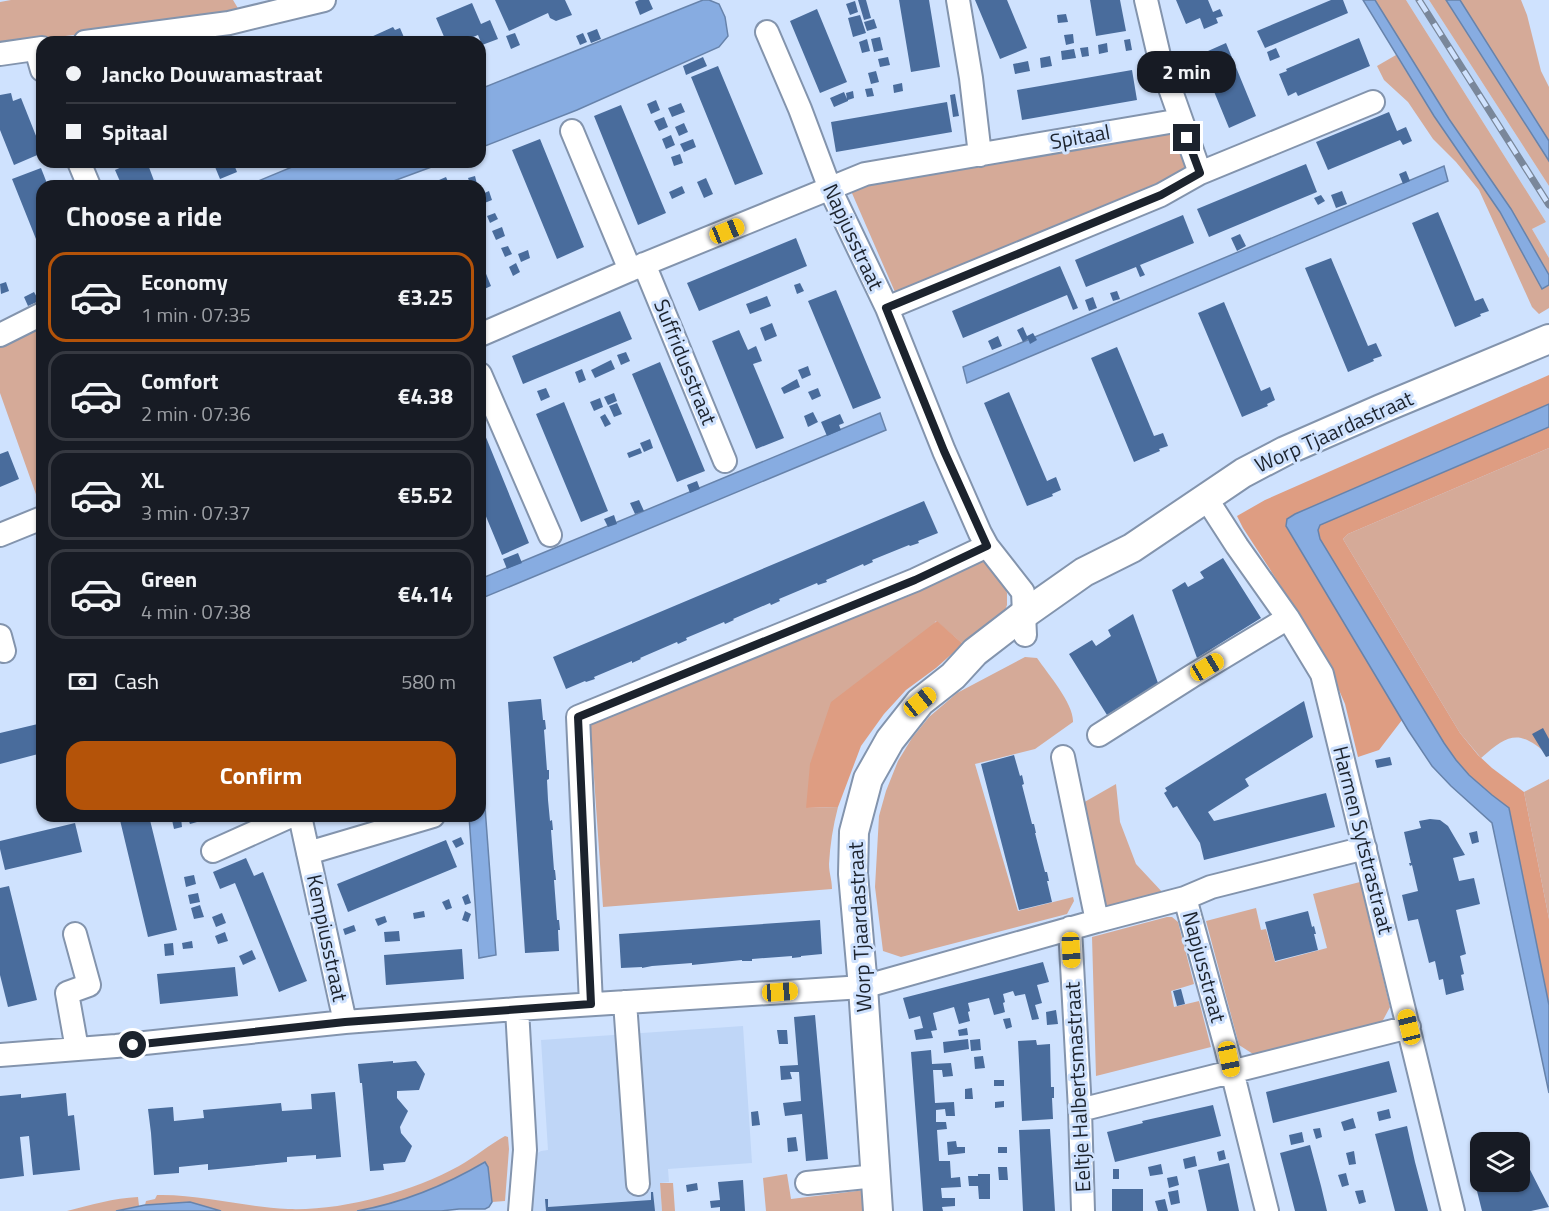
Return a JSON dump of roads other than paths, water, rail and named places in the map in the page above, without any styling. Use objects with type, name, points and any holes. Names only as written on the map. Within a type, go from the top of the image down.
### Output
[{"type":"main road","name":"Worp Tjaardastraat","points":[[878,1211],[854,874],[854,832],[868,779],[890,740],[920,702],[953,676],[972,671],[1024,625],[1100,581],[1132,548],[1243,473],[1285,451],[1549,339]]},
{"type":"street","points":[[130,36],[229,23],[324,0]]},
{"type":"street","points":[[958,0],[971,78],[980,155]]},
{"type":"street","points":[[1146,0],[1160,60],[1200,173]]},
{"type":"street","name":"Napjusstraat","points":[[767,32],[800,109],[830,189],[886,308],[944,451],[987,546],[1023,592],[1024,625]]},
{"type":"street","points":[[0,54],[36,55]]},
{"type":"street","points":[[886,308],[1161,195],[1200,173],[1373,102]]},
{"type":"street","name":"Spitaal","points":[[830,189],[865,174],[1181,120]]},
{"type":"street","name":"Suffridusstraat","points":[[572,131],[637,267],[678,345],[725,461]]},
{"type":"street","points":[[486,332],[637,267],[830,189]]},
{"type":"street","points":[[0,335],[36,317]]},
{"type":"street","points":[[486,388],[550,535]]},
{"type":"street","name":"Harmen Sytstrastraat","points":[[1206,498],[1288,618],[1322,674],[1453,1211]]},
{"type":"street","points":[[0,535],[36,520]]},
{"type":"street","points":[[591,1004],[578,717],[915,580],[987,546]]},
{"type":"street","points":[[1099,735],[1288,618]]},
{"type":"street","points":[[1063,757],[1096,921]]},
{"type":"street","points":[[213,851],[278,822]]},
{"type":"street","name":"Kempiusstraat","points":[[301,822],[345,1022]]},
{"type":"street","name":"Kempiusstraat","points":[[308,853],[413,822]]},
{"type":"street","name":"Napjusstraat","points":[[0,1055],[116,1046],[345,1022],[863,987],[1185,898],[1211,887],[1365,848]]},
{"type":"street","name":"Napjusstraat","points":[[1185,898],[1268,1211]]},
{"type":"street","name":"Eeltje Halbertsmastraat","points":[[1070,928],[1083,1211]]},
{"type":"street","points":[[75,934],[89,985],[67,993],[77,1049]]},
{"type":"street","points":[[625,1002],[638,1184]]},
{"type":"street","points":[[517,1009],[525,1150],[520,1211]]},
{"type":"street","points":[[1080,1110],[1409,1027]]},
{"type":"street","points":[[807,1183],[876,1176]]},
{"type":"railway","points":[[1419,0],[1549,205]]}]
